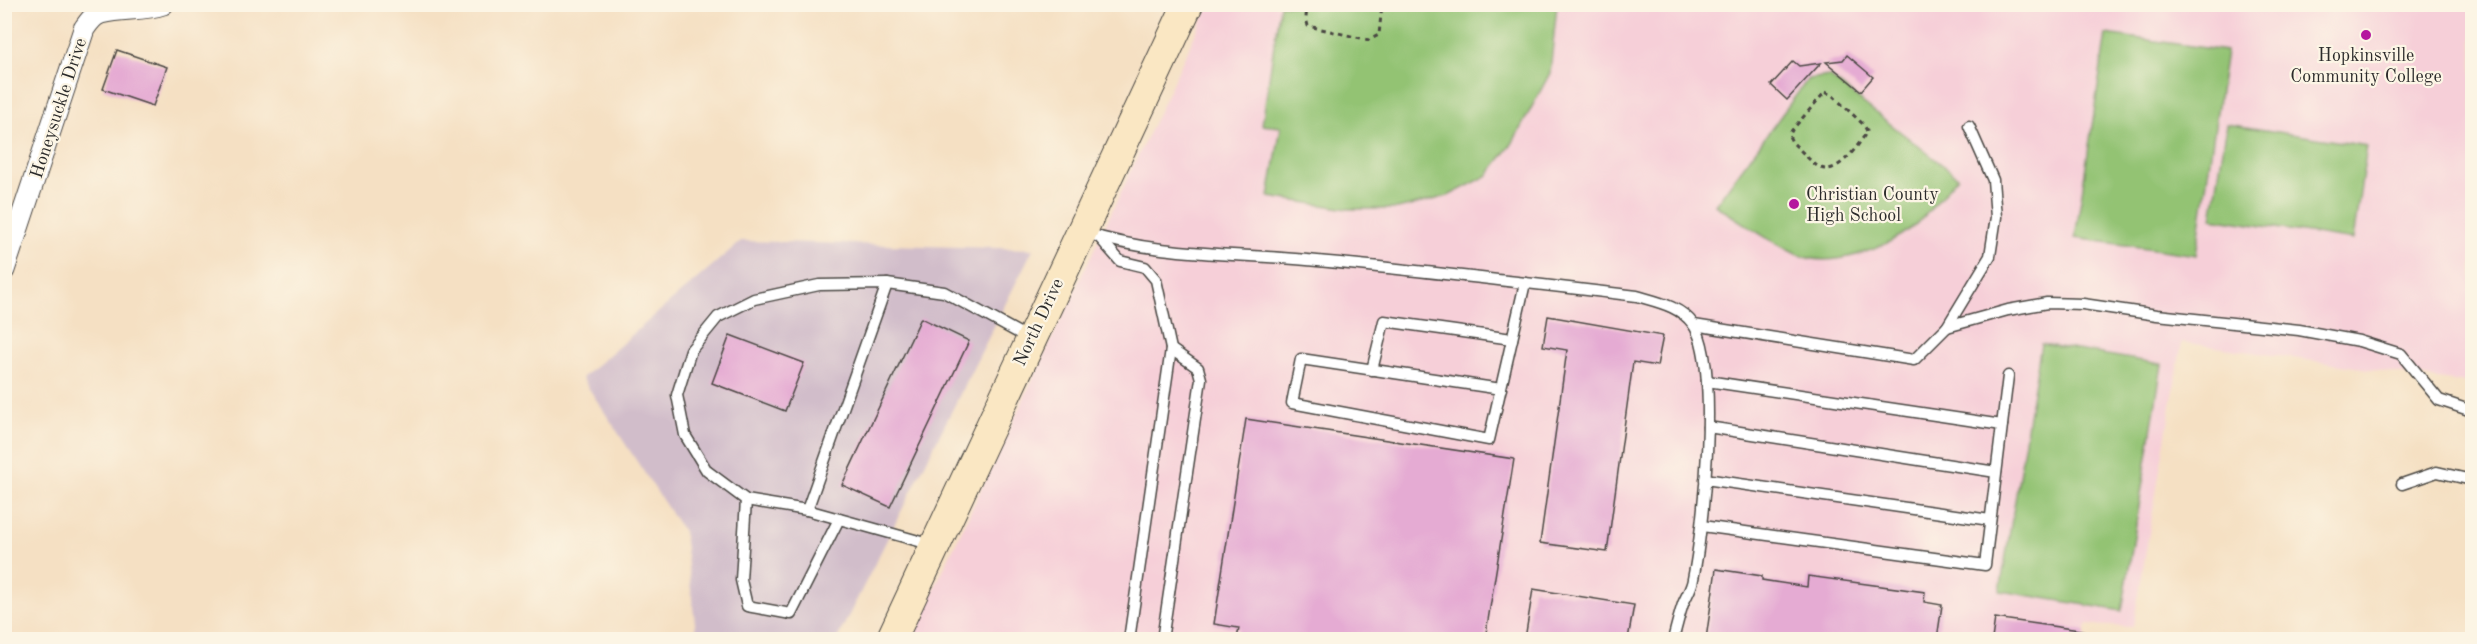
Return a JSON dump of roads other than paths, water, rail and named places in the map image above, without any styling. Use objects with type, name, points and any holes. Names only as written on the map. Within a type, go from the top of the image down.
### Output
[{"type":"main road","name":"North Drive","points":[[891,639],[1030,339],[1089,234],[1188,4]]},
{"type":"street","name":"Honeysuckle Drive","points":[[4,270],[84,29],[90,20],[100,13],[150,9],[163,4]]},
{"type":"lane","points":[[1694,325],[1914,360],[1947,327],[1990,256],[1996,216],[1993,180],[1969,126]]},
{"type":"lane","points":[[1089,234],[1186,252],[1305,260],[1637,296],[1678,310],[1694,325],[1699,334],[1707,381],[1708,427],[1702,526],[1693,583],[1679,615],[1673,639]]},
{"type":"lane","points":[[1089,234],[1120,261],[1145,267],[1156,280],[1171,349],[1129,639]]},
{"type":"lane","points":[[1501,389],[1301,359],[1292,403],[1489,440],[1501,389],[1525,283]]},
{"type":"lane","points":[[934,546],[807,510],[747,500],[707,471],[685,435],[677,395],[691,350],[718,317],[754,299],[819,285],[887,284],[944,292],[1030,339]]},
{"type":"lane","points":[[807,510],[887,284]]},
{"type":"lane","points":[[1947,327],[2008,310],[2047,303],[2084,304],[2157,315],[2299,330],[2359,341],[2401,354],[2439,400],[2472,411]]},
{"type":"lane","points":[[1372,370],[1384,321],[1512,339]]},
{"type":"lane","points":[[1162,639],[1201,379],[1198,368],[1171,349]]},
{"type":"lane","points":[[1702,526],[1985,565],[2007,376]]},
{"type":"lane","points":[[1707,381],[2002,425]]},
{"type":"lane","points":[[1708,427],[1996,472]]},
{"type":"lane","points":[[2402,484],[2437,472],[2472,480]]},
{"type":"lane","points":[[1705,479],[1990,520]]},
{"type":"lane","points":[[747,500],[741,580],[747,606],[791,614],[839,519]]},
{"type":"place","name":"Hopkinsville Community College","points":[[2366,35]]},
{"type":"place","name":"Christian County High School","points":[[1794,204]]}]
